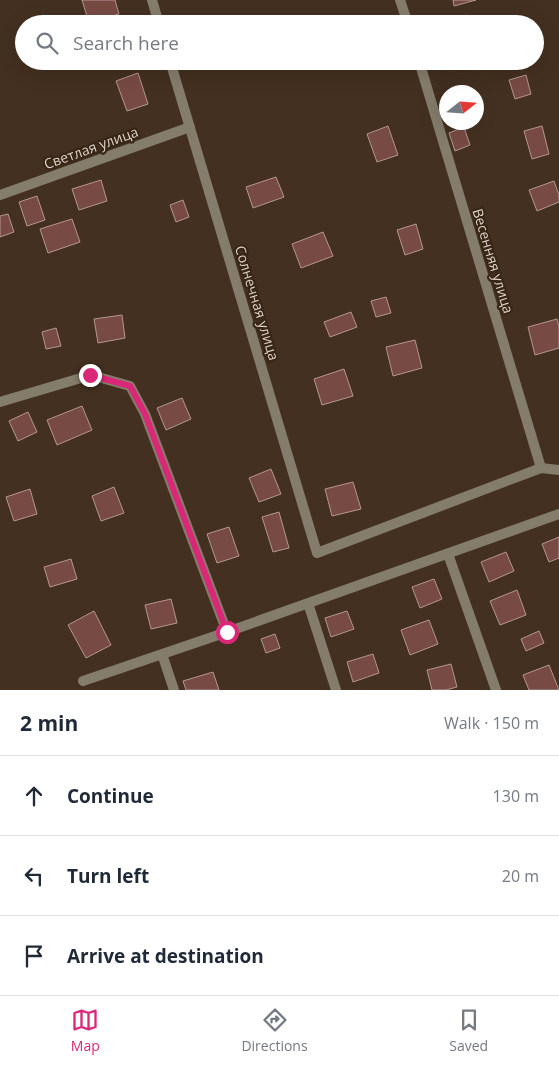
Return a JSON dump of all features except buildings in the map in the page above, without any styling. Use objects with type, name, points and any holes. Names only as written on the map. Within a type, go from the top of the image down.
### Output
[{"type":"street","points":[[152,0],[156,15]]},
{"type":"street","points":[[400,0],[405,15]]},
{"type":"street","name":"Солнечная улица","points":[[173,70],[317,553],[541,468]]},
{"type":"street","name":"Весенняя улица","points":[[422,70],[541,468]]},
{"type":"street","name":"Светлая улица","points":[[0,195],[190,127]]},
{"type":"street","points":[[0,402],[90,375],[130,386],[145,414],[227,632]]},
{"type":"street","points":[[541,468],[559,470]]},
{"type":"street","points":[[83,681],[308,604],[559,514]]},
{"type":"street","points":[[448,554],[496,690]]},
{"type":"street","points":[[308,604],[336,690]]},
{"type":"street","points":[[162,654],[174,690]]},
{"type":"route","points":[[90,375],[130,386],[145,414],[227,632]]}]
